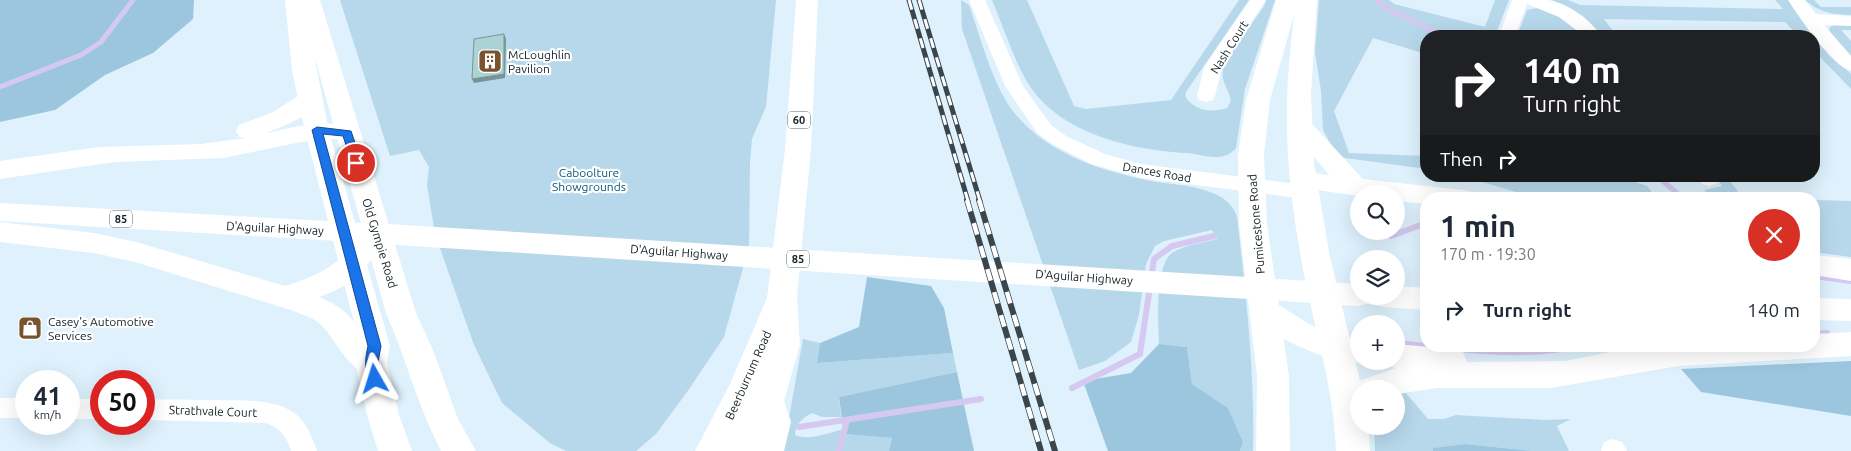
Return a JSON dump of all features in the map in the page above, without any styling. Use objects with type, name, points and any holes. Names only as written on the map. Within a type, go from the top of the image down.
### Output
[{"type":"main road","points":[[296,0],[299,42],[310,99],[374,346],[371,362],[383,415],[395,451]]},
{"type":"main road","name":"Old Gympie Road","points":[[309,0],[401,313],[422,361],[430,390],[451,438],[460,451]]},
{"type":"main road","name":"Beerburrum Road","points":[[744,451],[768,400],[785,345],[782,298],[798,149],[807,0]]},
{"type":"main road","name":"Pumicestone Road","points":[[1273,451],[1273,384],[1253,224],[1251,178],[1258,100],[1287,0]]},
{"type":"main road","points":[[1306,0],[1300,76],[1299,125],[1304,186],[1319,276],[1347,350],[1355,380]]},
{"type":"main road","points":[[162,153],[185,144],[225,138],[266,125],[310,99]]},
{"type":"main road","points":[[1299,125],[1318,142],[1335,167],[1354,185]]},
{"type":"main road","points":[[0,170],[89,157],[199,153],[226,150],[317,130],[348,133]]},
{"type":"main road","points":[[1304,186],[1350,186]]},
{"type":"main road","points":[[1405,192],[1420,194]]},
{"type":"main road","name":"D'Aguilar Highway","points":[[0,212],[486,240],[1350,294]]},
{"type":"main road","points":[[286,297],[337,278],[353,266],[367,246],[375,226]]},
{"type":"main road","points":[[0,232],[62,238],[128,250],[286,297],[329,314],[347,334],[358,352],[371,362]]},
{"type":"main road","points":[[1820,266],[1851,270]]},
{"type":"main road","points":[[1405,297],[1420,298]]},
{"type":"main road","name":"Beerburrum Road","points":[[712,451],[746,386],[782,298]]},
{"type":"main road","points":[[1820,309],[1851,310]]},
{"type":"main road","points":[[1265,311],[1306,338],[1347,350]]},
{"type":"main road","points":[[1820,321],[1851,322]]},
{"type":"main road","points":[[1820,346],[1851,344]]},
{"type":"main road","points":[[1404,380],[1435,375],[1552,375],[1584,371],[1630,360],[1690,352]]},
{"type":"main road","points":[[1405,357],[1455,362],[1483,374]]},
{"type":"main road","points":[[767,451],[775,422],[768,400]]},
{"type":"main road","points":[[1352,435],[1353,451]]},
{"type":"street","name":"Dances Road","points":[[978,0],[1010,77],[1044,129],[1051,134],[1085,153],[1112,164],[1159,174],[1251,178],[1304,186]]},
{"type":"street","name":"Nash Court","points":[[1206,96],[1213,67],[1258,0]]},
{"type":"street","points":[[1509,30],[1520,0]]},
{"type":"street","points":[[1531,0],[1564,11],[1588,30]]},
{"type":"street","points":[[1796,0],[1819,30]]},
{"type":"street","points":[[1812,19],[1851,21]]},
{"type":"street","points":[[1820,32],[1851,66]]},
{"type":"street","points":[[0,408],[15,408]]},
{"type":"street","name":"Strathvale Court","points":[[155,410],[265,413],[281,418],[291,425],[300,437],[304,451]]},
{"type":"green space","name":"Caboolture Showgrounds","points":[[340,0],[776,0],[766,107],[752,139],[749,246],[724,337],[656,434],[636,451],[566,451],[550,443],[502,403],[474,345],[435,234],[427,185],[429,167],[419,150],[390,156]]},
{"type":"green space","points":[[961,0],[969,5],[1001,93],[1017,116],[1046,142],[1095,166],[1145,180],[1187,186],[1213,193],[1229,203],[1233,208],[1237,217],[1249,334],[1253,392],[1253,451],[1240,451],[1243,442],[1228,408],[1192,384],[1187,347],[1159,344],[1160,282],[1167,260],[1172,253],[1182,248],[1217,239],[1212,230],[1164,241],[1155,246],[1146,264],[1139,315],[1131,342],[1105,361],[1079,370],[962,29]]},
{"type":"green space","points":[[992,0],[1027,0],[1074,106],[1086,109],[1171,100],[1239,0],[1249,0],[1186,92],[1185,96],[1193,105],[1203,110],[1215,110],[1227,108],[1231,101],[1223,78],[1226,61],[1264,6],[1266,0],[1275,0],[1245,89],[1236,148],[1225,156],[1212,157],[1142,148],[1119,143],[1075,126],[1039,98],[1026,80],[1012,51]]},
{"type":"green space","points":[[1319,0],[1389,0],[1394,4],[1485,27],[1495,0],[1509,0],[1497,30],[1420,30],[1420,52],[1373,38],[1334,111],[1349,153],[1420,156],[1420,168],[1338,157],[1323,130],[1321,91],[1315,52]]},
{"type":"green space","points":[[1552,0],[1568,0],[1580,5],[1783,9],[1775,0],[1788,0],[1811,30],[1793,30],[1785,22],[1604,19],[1612,30],[1596,30],[1584,17]]},
{"type":"green space","points":[[1805,0],[1814,0],[1821,7],[1851,7],[1851,15],[1827,12]]},
{"type":"green space","points":[[1537,8],[1551,11],[1580,30],[1519,30],[1527,10]]},
{"type":"green space","points":[[1835,25],[1851,25],[1851,30],[1841,30],[1851,41],[1851,56],[1829,31],[1830,27]]},
{"type":"green space","points":[[1820,43],[1851,74],[1851,89],[1820,57]]},
{"type":"green space","points":[[1482,182],[1635,182],[1647,186],[1652,192],[1516,192]]},
{"type":"green space","points":[[1720,182],[1731,182],[1738,192],[1706,192],[1704,190],[1722,186]]},
{"type":"green space","points":[[1820,200],[1851,201],[1851,257],[1820,253]]},
{"type":"green space","points":[[803,339],[820,343],[817,363],[953,353],[957,372],[839,397],[841,417],[822,417],[812,413],[800,422],[795,431],[795,435],[801,437],[819,436],[843,429],[844,434],[892,438],[889,451],[779,451],[789,418]]},
{"type":"green space","points":[[1405,393],[1428,419],[1444,419],[1456,415],[1544,420],[1571,419],[1557,426],[1569,451],[1533,451],[1465,444],[1434,448],[1433,451],[1375,451],[1374,435],[1405,435]]},
{"type":"shaded area","points":[[0,0],[194,0],[193,19],[153,53],[105,75],[55,110],[0,122]]},
{"type":"shaded area","points":[[867,277],[931,286],[944,308],[953,353],[817,363],[820,343],[859,327]]},
{"type":"shaded area","points":[[1159,344],[1187,347],[1192,384],[1228,408],[1243,442],[1240,451],[1108,451],[1083,381],[1131,373]]},
{"type":"shaded area","points":[[1851,361],[1851,416],[1701,392],[1681,369]]},
{"type":"shaded area","points":[[957,372],[974,451],[889,451],[892,438],[844,434],[839,397]]},
{"type":"shaded area","points":[[1465,444],[1533,451],[1433,451],[1433,448]]},
{"type":"building","name":"McLoughlin Pavilion","points":[[504,34],[504,74],[472,79],[474,39]]},
{"type":"waterway","points":[[0,87],[81,55],[101,42],[133,0]]},
{"type":"waterway","points":[[1377,0],[1384,7],[1432,30]]},
{"type":"waterway","points":[[1664,182],[1676,192]]},
{"type":"waterway","points":[[1405,231],[1420,225]]},
{"type":"waterway","points":[[1072,388],[1140,354],[1154,259],[1172,246],[1214,236]]},
{"type":"waterway","points":[[1820,277],[1851,281]]},
{"type":"waterway","points":[[1820,334],[1827,333]]},
{"type":"waterway","points":[[1405,344],[1420,345]]},
{"type":"waterway","points":[[799,427],[981,399]]},
{"type":"waterway","points":[[839,451],[847,420]]},
{"type":"railway","points":[[909,0],[968,201]]},
{"type":"railway","points":[[919,0],[980,201]]},
{"type":"railway","points":[[967,200],[1041,451]]},
{"type":"railway","points":[[979,200],[1055,451]]},
{"type":"place","name":"McLoughlin Pavilion","points":[[490,61]]},
{"type":"place","name":"Casey's Automotive Services","points":[[30,328]]},
{"type":"route","points":[[356,163],[348,133],[317,130],[350,248],[374,346],[371,362],[375,379]]}]
